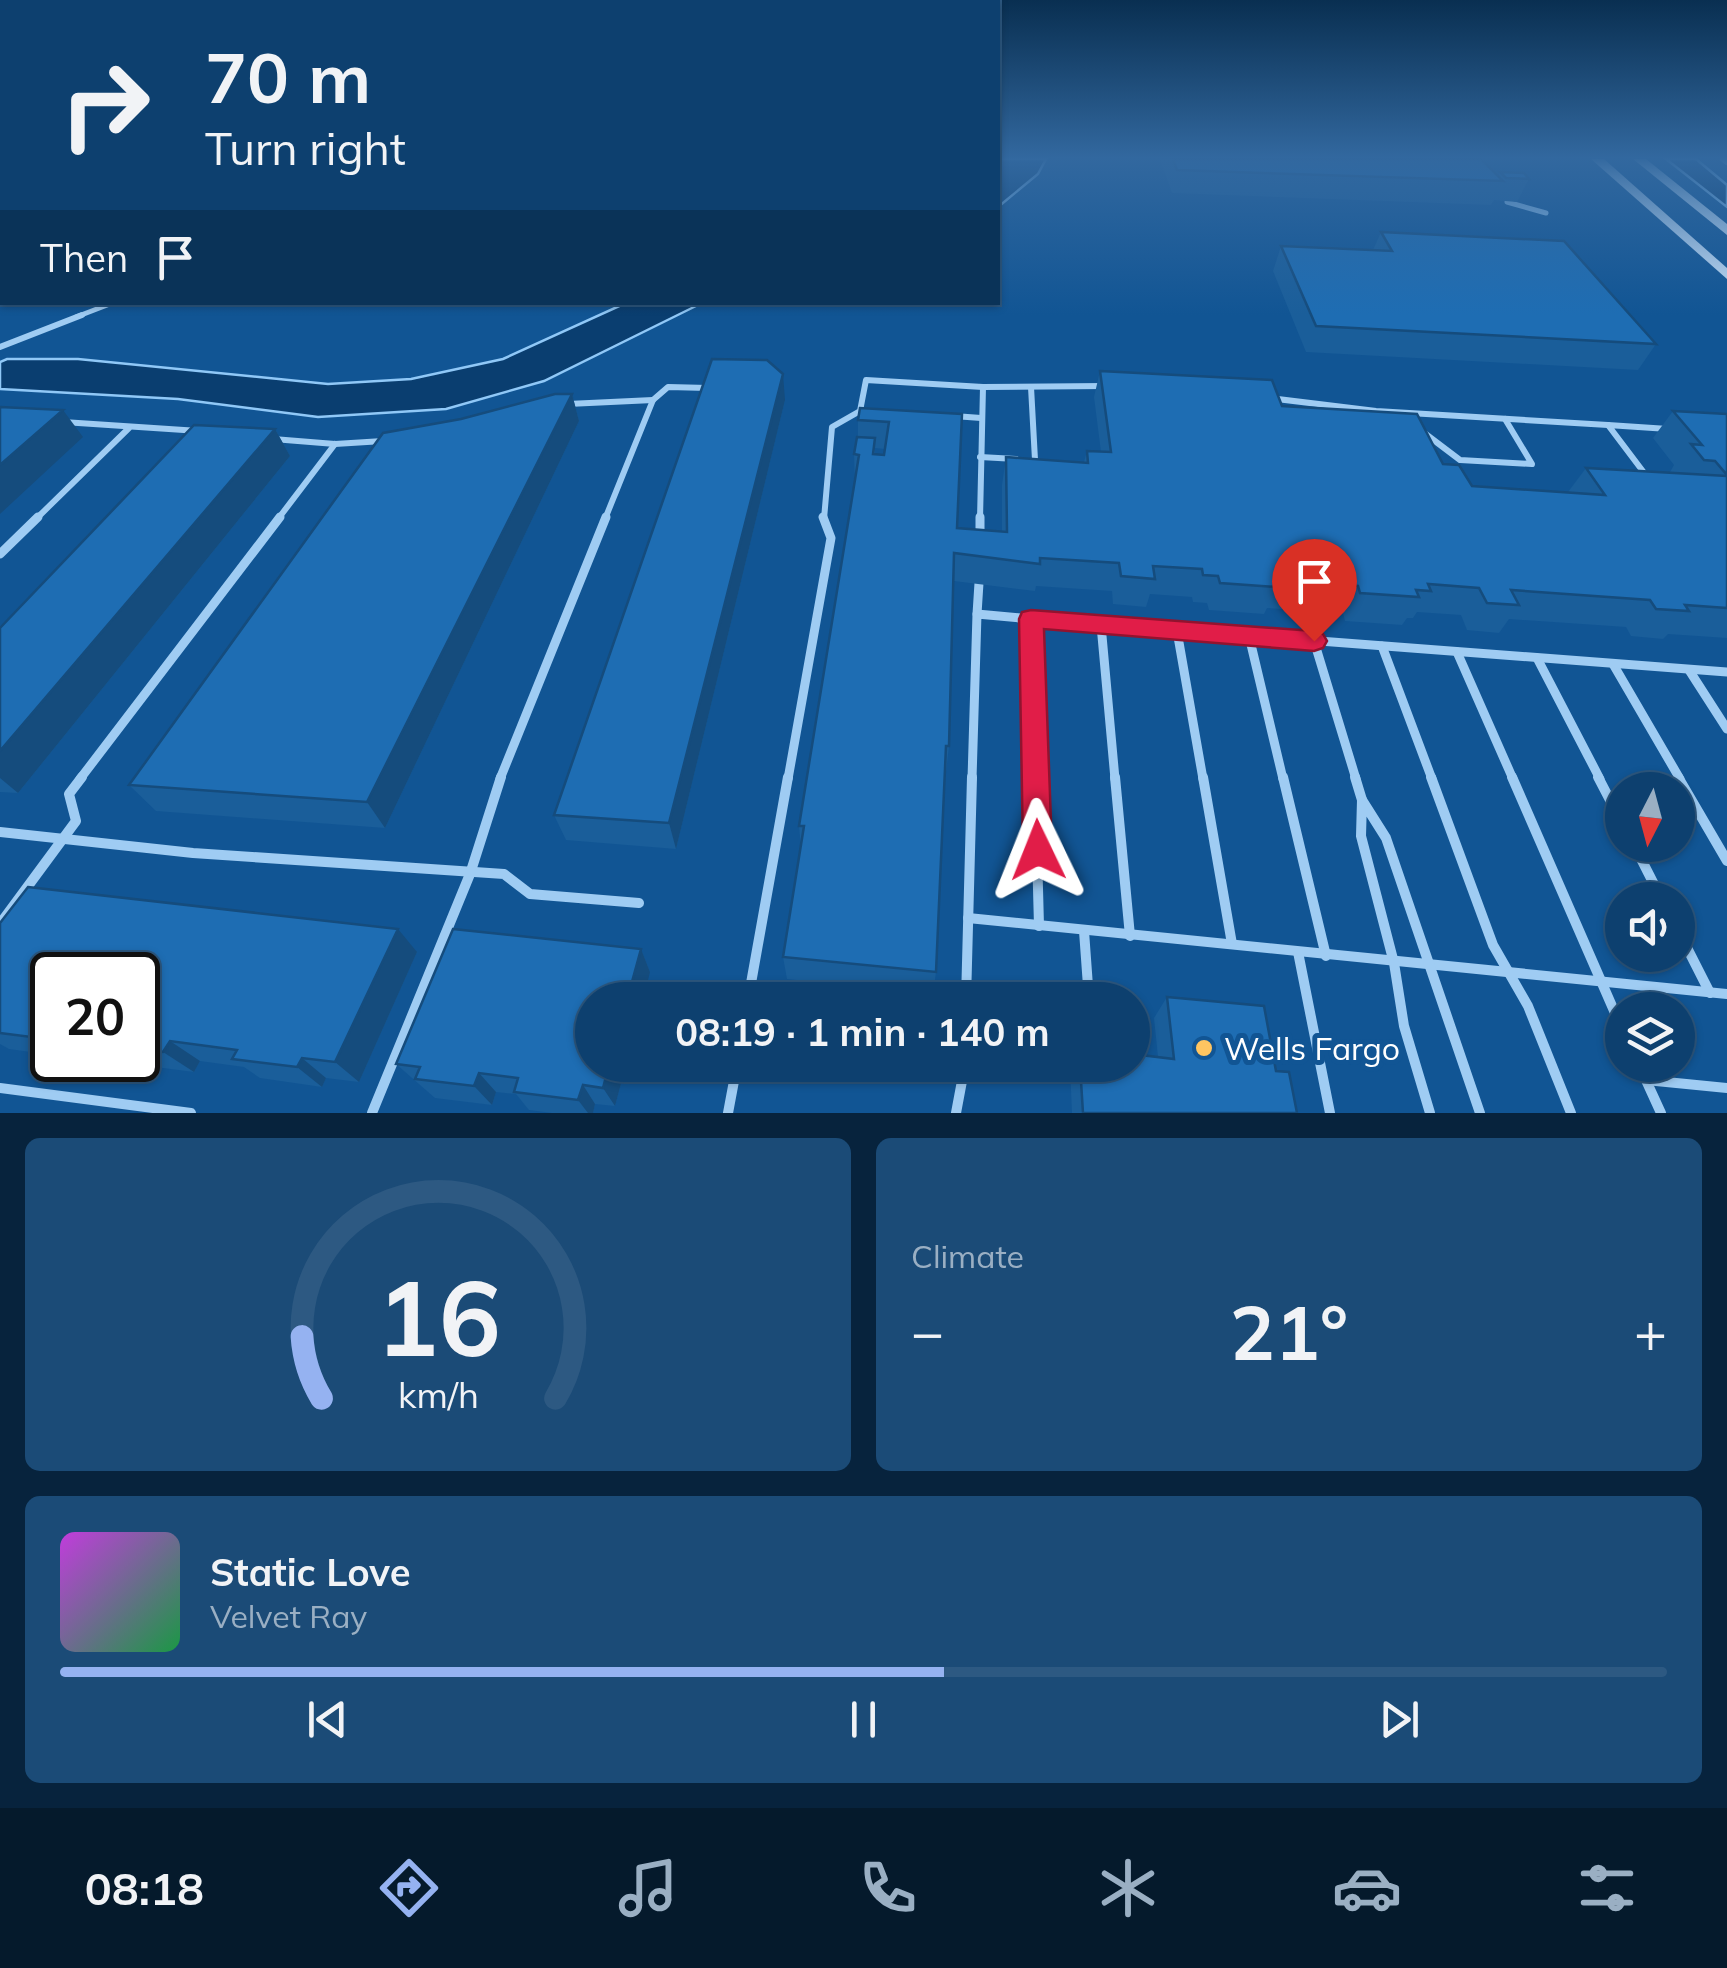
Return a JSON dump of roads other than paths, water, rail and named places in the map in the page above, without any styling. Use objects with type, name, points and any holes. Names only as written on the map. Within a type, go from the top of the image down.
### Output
[{"type":"main road","points":[[1656,211],[1727,274]]},
{"type":"main road","points":[[1703,211],[1727,230]]},
{"type":"lane","points":[[1539,211],[1546,213]]},
{"type":"lane","points":[[0,347],[107,305]]},
{"type":"lane","points":[[860,412],[866,380],[983,388],[1122,387]]},
{"type":"lane","points":[[372,1113],[470,874],[488,810],[654,400],[668,387],[708,388]]},
{"type":"lane","points":[[1031,387],[1035,460]]},
{"type":"lane","points":[[980,541],[983,388]]},
{"type":"lane","points":[[1251,396],[1376,411],[1687,430]]},
{"type":"lane","points":[[559,406],[654,400]]},
{"type":"lane","points":[[1326,402],[1367,421],[1383,422]]},
{"type":"lane","points":[[751,982],[831,538],[822,515],[832,427],[860,412],[877,412]]},
{"type":"lane","points":[[946,416],[981,418]]},
{"type":"lane","points":[[1414,425],[1460,460],[1532,464],[1505,419]]},
{"type":"lane","points":[[56,421],[209,432]]},
{"type":"lane","points":[[1608,425],[1653,484]]},
{"type":"lane","points":[[0,554],[130,427]]},
{"type":"lane","points":[[178,444],[191,431]]},
{"type":"lane","points":[[263,438],[335,444],[388,440]]},
{"type":"lane","points":[[0,924],[76,821],[69,794],[335,444]]},
{"type":"lane","points":[[980,458],[1046,460]]},
{"type":"lane","points":[[966,982],[979,583]]},
{"type":"lane","points":[[977,614],[1727,672]]},
{"type":"lane","points":[[1031,619],[1040,926]]},
{"type":"lane","points":[[1101,625],[1130,936]]},
{"type":"lane","points":[[1177,630],[1232,944]]},
{"type":"lane","points":[[1249,636],[1326,956]]},
{"type":"lane","points":[[1314,641],[1362,800],[1386,838],[1480,1113]]},
{"type":"lane","points":[[1382,646],[1493,945],[1528,1006],[1571,1113]]},
{"type":"lane","points":[[1456,652],[1605,993]]},
{"type":"lane","points":[[1537,658],[1605,790]]},
{"type":"lane","points":[[1613,664],[1727,861]]},
{"type":"lane","points":[[1689,670],[1727,728]]},
{"type":"lane","points":[[1362,800],[1361,836],[1394,962],[1404,1026],[1430,1113]]},
{"type":"lane","points":[[0,832],[504,874],[530,894],[639,903]]},
{"type":"lane","points":[[968,918],[1727,994]]},
{"type":"lane","points":[[1084,931],[1087,982]]},
{"type":"lane","points":[[1298,952],[1330,1113]]},
{"type":"lane","points":[[1695,963],[1710,992]]},
{"type":"lane","points":[[728,1113],[734,1082]]},
{"type":"lane","points":[[956,1113],[962,1082]]},
{"type":"lane","points":[[1647,1082],[1661,1113]]},
{"type":"lane","points":[[1666,1082],[1727,1088]]},
{"type":"lane","points":[[0,1088],[191,1113]]},
{"type":"water","points":[[621,305],[698,305],[544,381],[446,409],[318,417],[178,399],[0,389],[0,362],[7,359],[78,359],[328,384],[411,379],[503,359]]},
{"type":"place","name":"Wells Fargo","points":[[1204,1048]]}]
